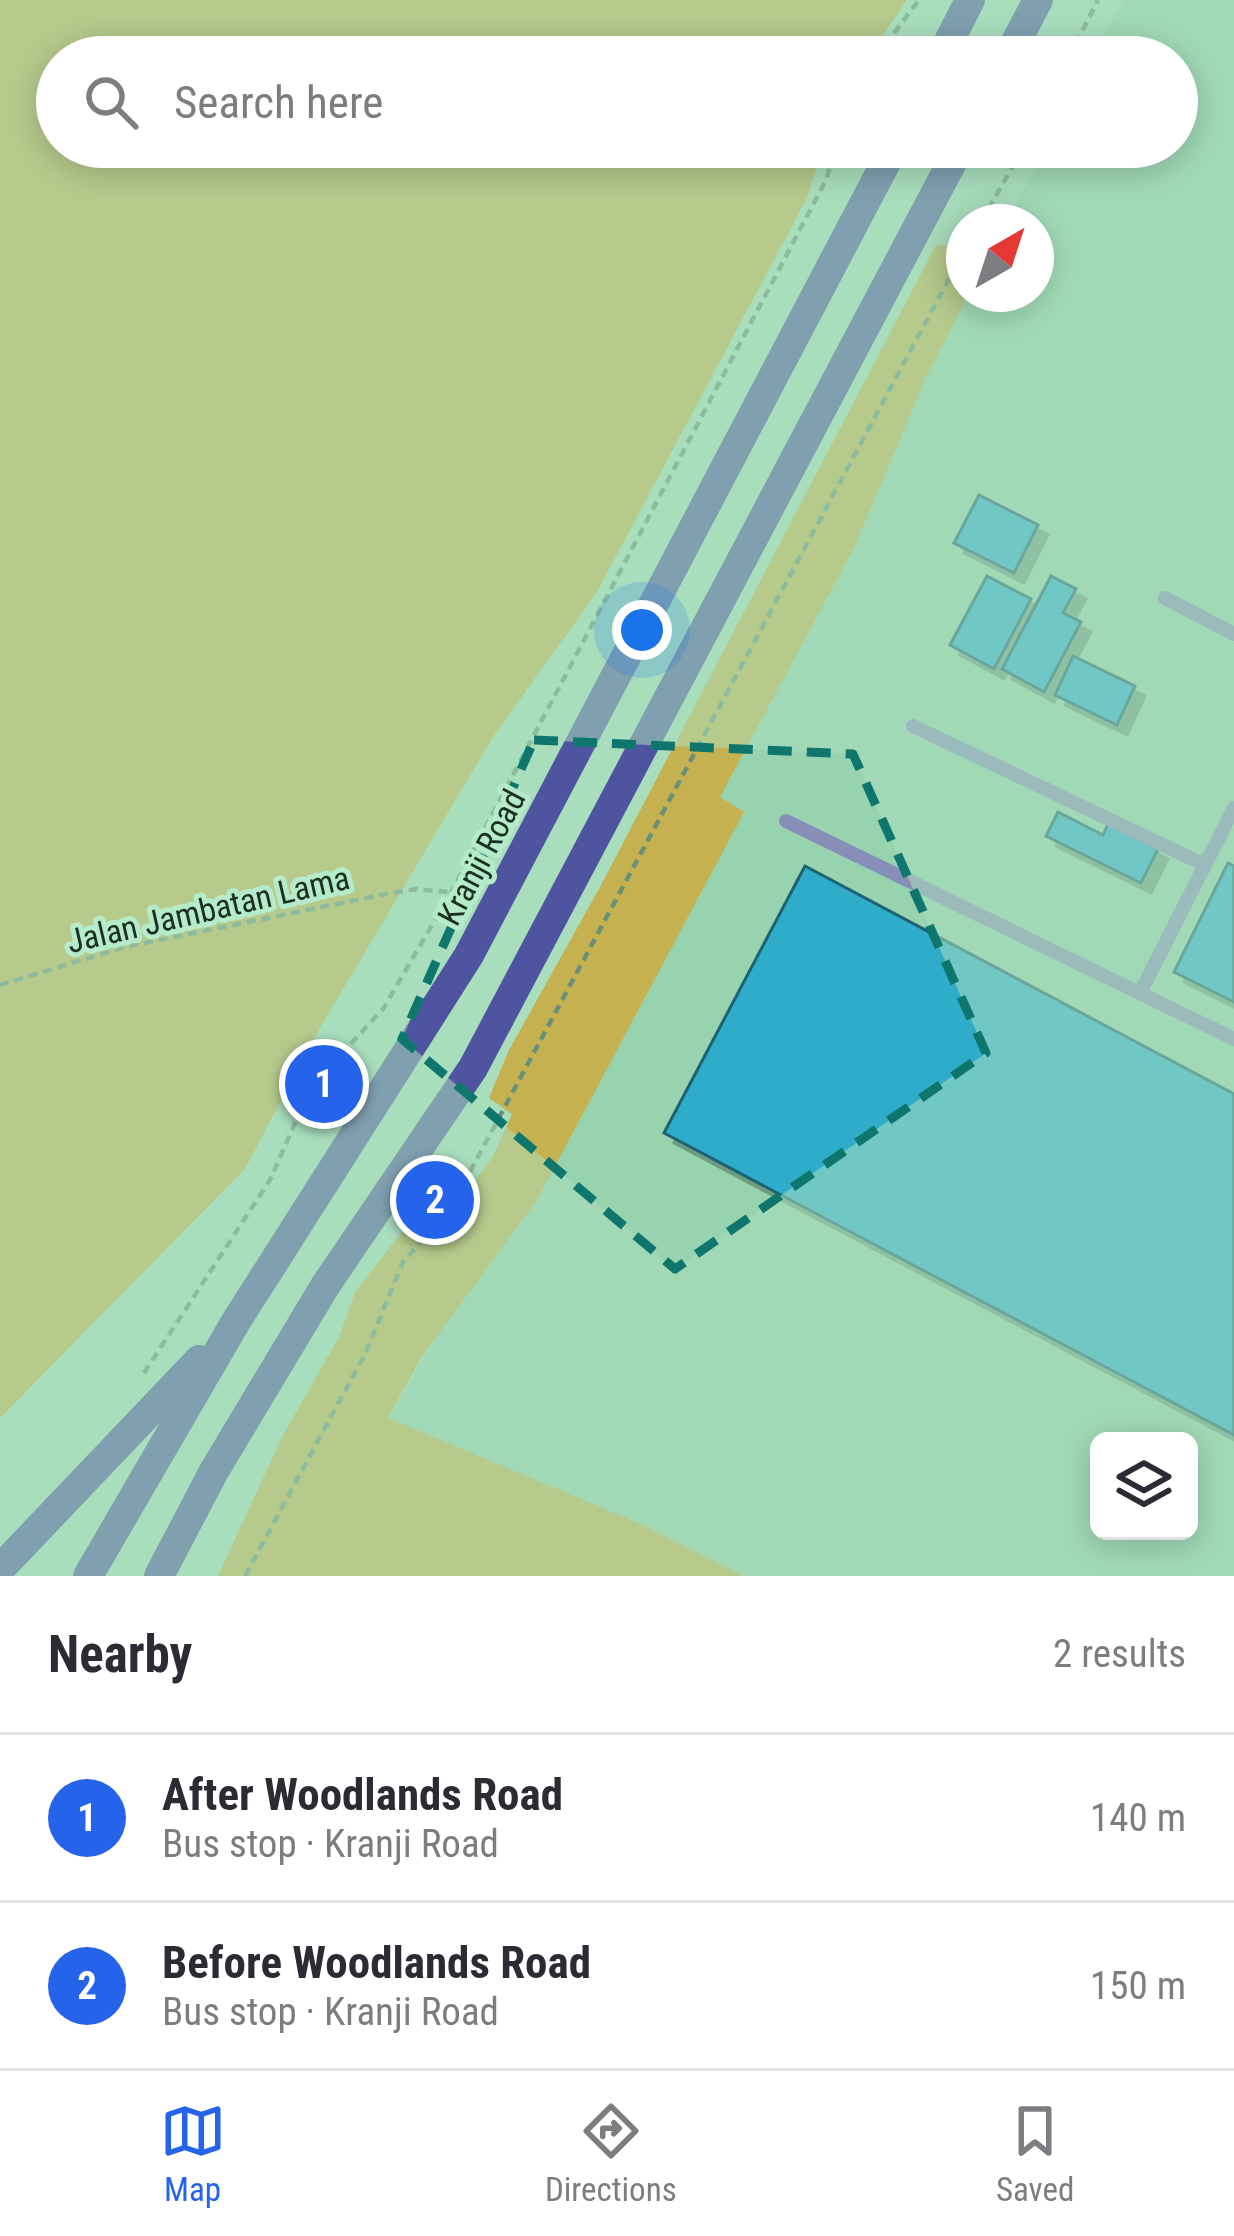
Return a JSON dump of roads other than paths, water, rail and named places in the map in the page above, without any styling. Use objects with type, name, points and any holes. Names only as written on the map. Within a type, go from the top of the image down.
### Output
[{"type":"main road","points":[[952,36],[970,0]]},
{"type":"main road","points":[[1019,36],[1038,0]]},
{"type":"main road","name":"Kranji Road","points":[[88,1576],[235,1323],[443,1000],[500,900],[883,168]]},
{"type":"main road","points":[[159,1576],[325,1286],[473,1068],[949,168]]},
{"type":"main road","points":[[0,1569],[235,1323]]},
{"type":"main road","points":[[184,1529],[185,1576]]},
{"type":"lane","points":[[1165,598],[1234,634]]},
{"type":"lane","points":[[913,727],[1205,865]]},
{"type":"lane","points":[[1139,993],[1234,808]]},
{"type":"lane","points":[[786,821],[1234,1039]]},
{"type":"place","name":"After Woodlands Road","points":[[324,1084]]},
{"type":"place","name":"Before Woodlands Road","points":[[435,1200]]}]
